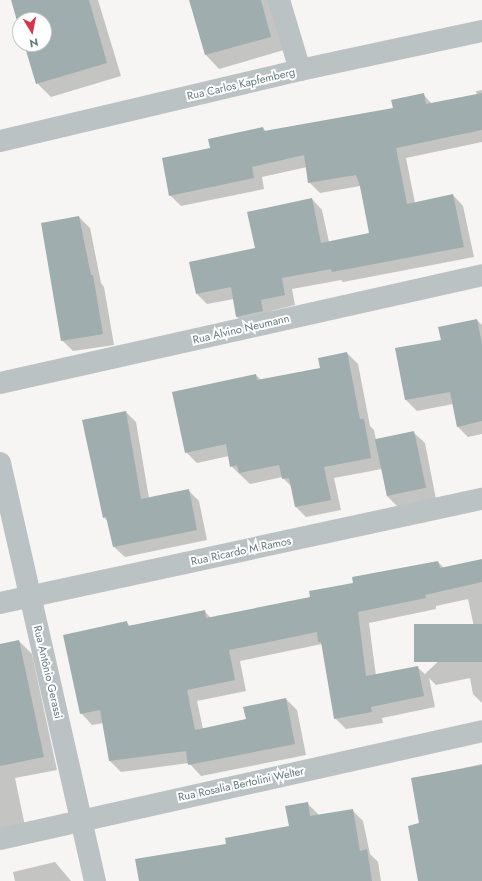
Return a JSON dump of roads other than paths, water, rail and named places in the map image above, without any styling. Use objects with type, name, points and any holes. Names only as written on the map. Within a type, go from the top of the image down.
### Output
[{"type":"street","points":[[279,0],[300,70]]},
{"type":"street","name":"Rua Carlos Kapfemberg","points":[[1,136],[482,31]]},
{"type":"street","name":"Rua Alvino Neumann","points":[[0,383],[482,275]]},
{"type":"street","name":"Rua Antônio Gerassi","points":[[0,463],[95,881]]},
{"type":"street","name":"Rua Ricardo M Ramos","points":[[0,604],[30,596],[482,499]]},
{"type":"street","name":"Rua Rosalia Bertolini Welter","points":[[0,838],[482,732]]}]
